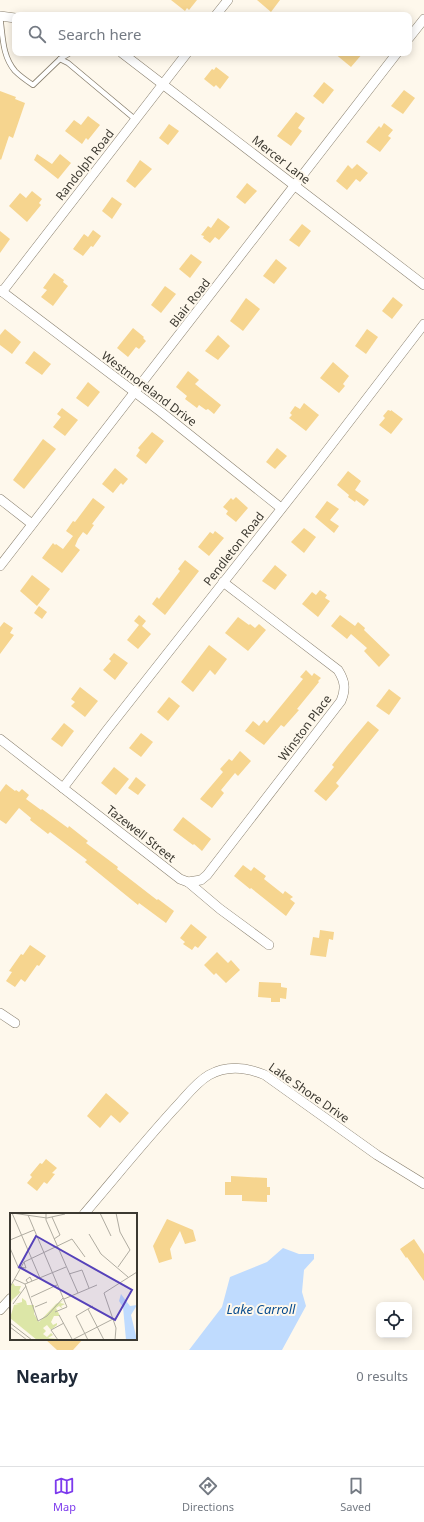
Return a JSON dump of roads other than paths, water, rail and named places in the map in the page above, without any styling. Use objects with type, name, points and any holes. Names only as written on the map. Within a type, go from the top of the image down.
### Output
[{"type":"street","points":[[218,12],[228,0]]},
{"type":"street","points":[[0,16],[12,18]]},
{"type":"street","points":[[412,34],[424,19]]},
{"type":"street","name":"Mercer Lane","points":[[126,56],[424,285]]},
{"type":"street","name":"Randolph Road","points":[[1,291],[185,56]]},
{"type":"street","name":"Blair Road","points":[[0,566],[395,56]]},
{"type":"street","name":"Westmoreland Drive","points":[[1,291],[135,392],[281,508]]},
{"type":"street","name":"Pendleton Road","points":[[63,788],[424,324]]},
{"type":"street","points":[[0,499],[32,524]]},
{"type":"street","name":"Winston Place","points":[[188,882],[201,880],[207,875],[341,701],[345,686],[343,678],[338,670],[224,582]]},
{"type":"street","name":"Tazewell Street","points":[[0,739],[180,880],[188,882],[220,909],[269,945]]},
{"type":"street","points":[[0,1013],[15,1023]]},
{"type":"street","name":"Lake Shore Drive","points":[[85,1213],[199,1082],[208,1075],[231,1068],[254,1070],[265,1075],[371,1151],[424,1184]]},
{"type":"street","points":[[0,1310],[10,1299]]},
{"type":"lane","points":[[0,16],[4,50],[7,59],[16,71],[33,85],[65,56]]},
{"type":"lane","points":[[60,59],[68,63],[136,120]]},
{"type":"water","name":"Lake Carroll","points":[[283,1248],[299,1254],[314,1254],[314,1259],[304,1270],[302,1292],[306,1306],[282,1350],[189,1350],[222,1307],[230,1277],[267,1262]]}]
